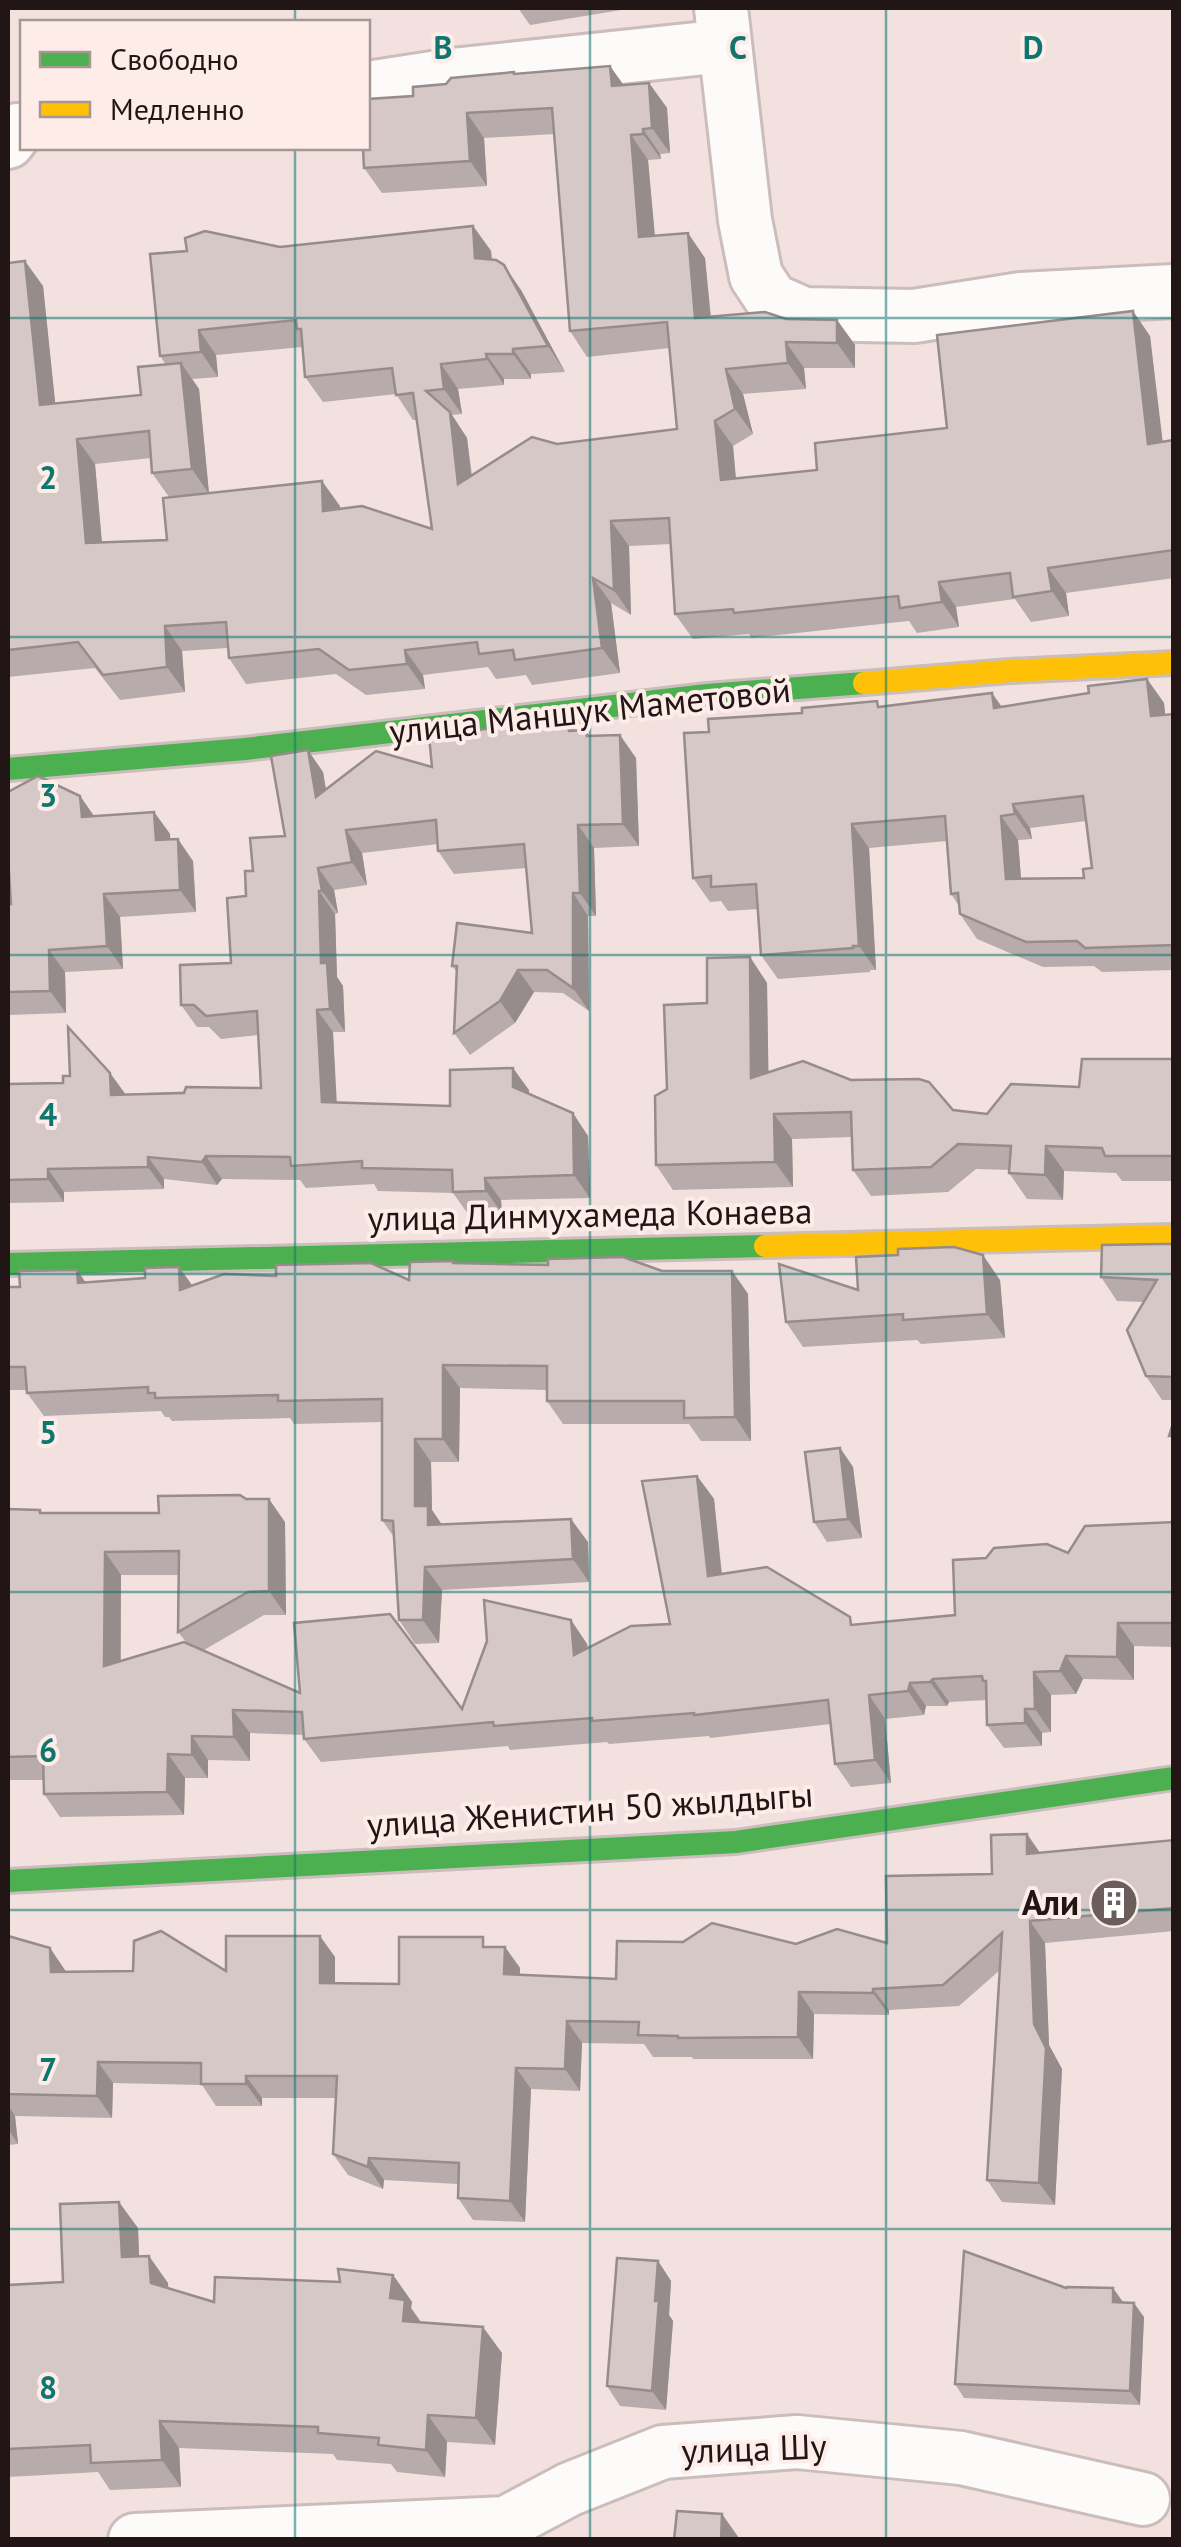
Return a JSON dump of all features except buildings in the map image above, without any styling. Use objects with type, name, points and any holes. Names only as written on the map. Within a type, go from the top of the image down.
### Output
[{"type":"street","points":[[370,88],[722,27],[748,238],[756,276],[772,300],[804,314],[914,316],[1021,300],[1174,292]]},
{"type":"street","name":"улица Маншук Маметовой","points":[[8,769],[402,732],[726,694],[1010,671],[1174,663]]},
{"type":"street","name":"улица Динмухамеда Конаева","points":[[8,1264],[1174,1236]]},
{"type":"street","name":"улица Женистин 50 жылдыгы","points":[[8,1881],[736,1842],[1174,1778]]},
{"type":"street","name":"улица Шу","points":[[135,2540],[506,2523],[570,2490],[663,2452],[796,2442],[961,2458],[1144,2499]]},
{"type":"traffic: fast","points":[[8,769],[245,749],[707,695],[864,683]]},
{"type":"traffic: fast","points":[[8,1264],[765,1246]]},
{"type":"traffic: fast","points":[[8,1881],[736,1842],[1174,1778]]},
{"type":"traffic: slow","points":[[864,683],[1174,663]]},
{"type":"traffic: slow","points":[[765,1246],[1174,1236]]},
{"type":"place","name":"Али","points":[[1114,1903]]}]
